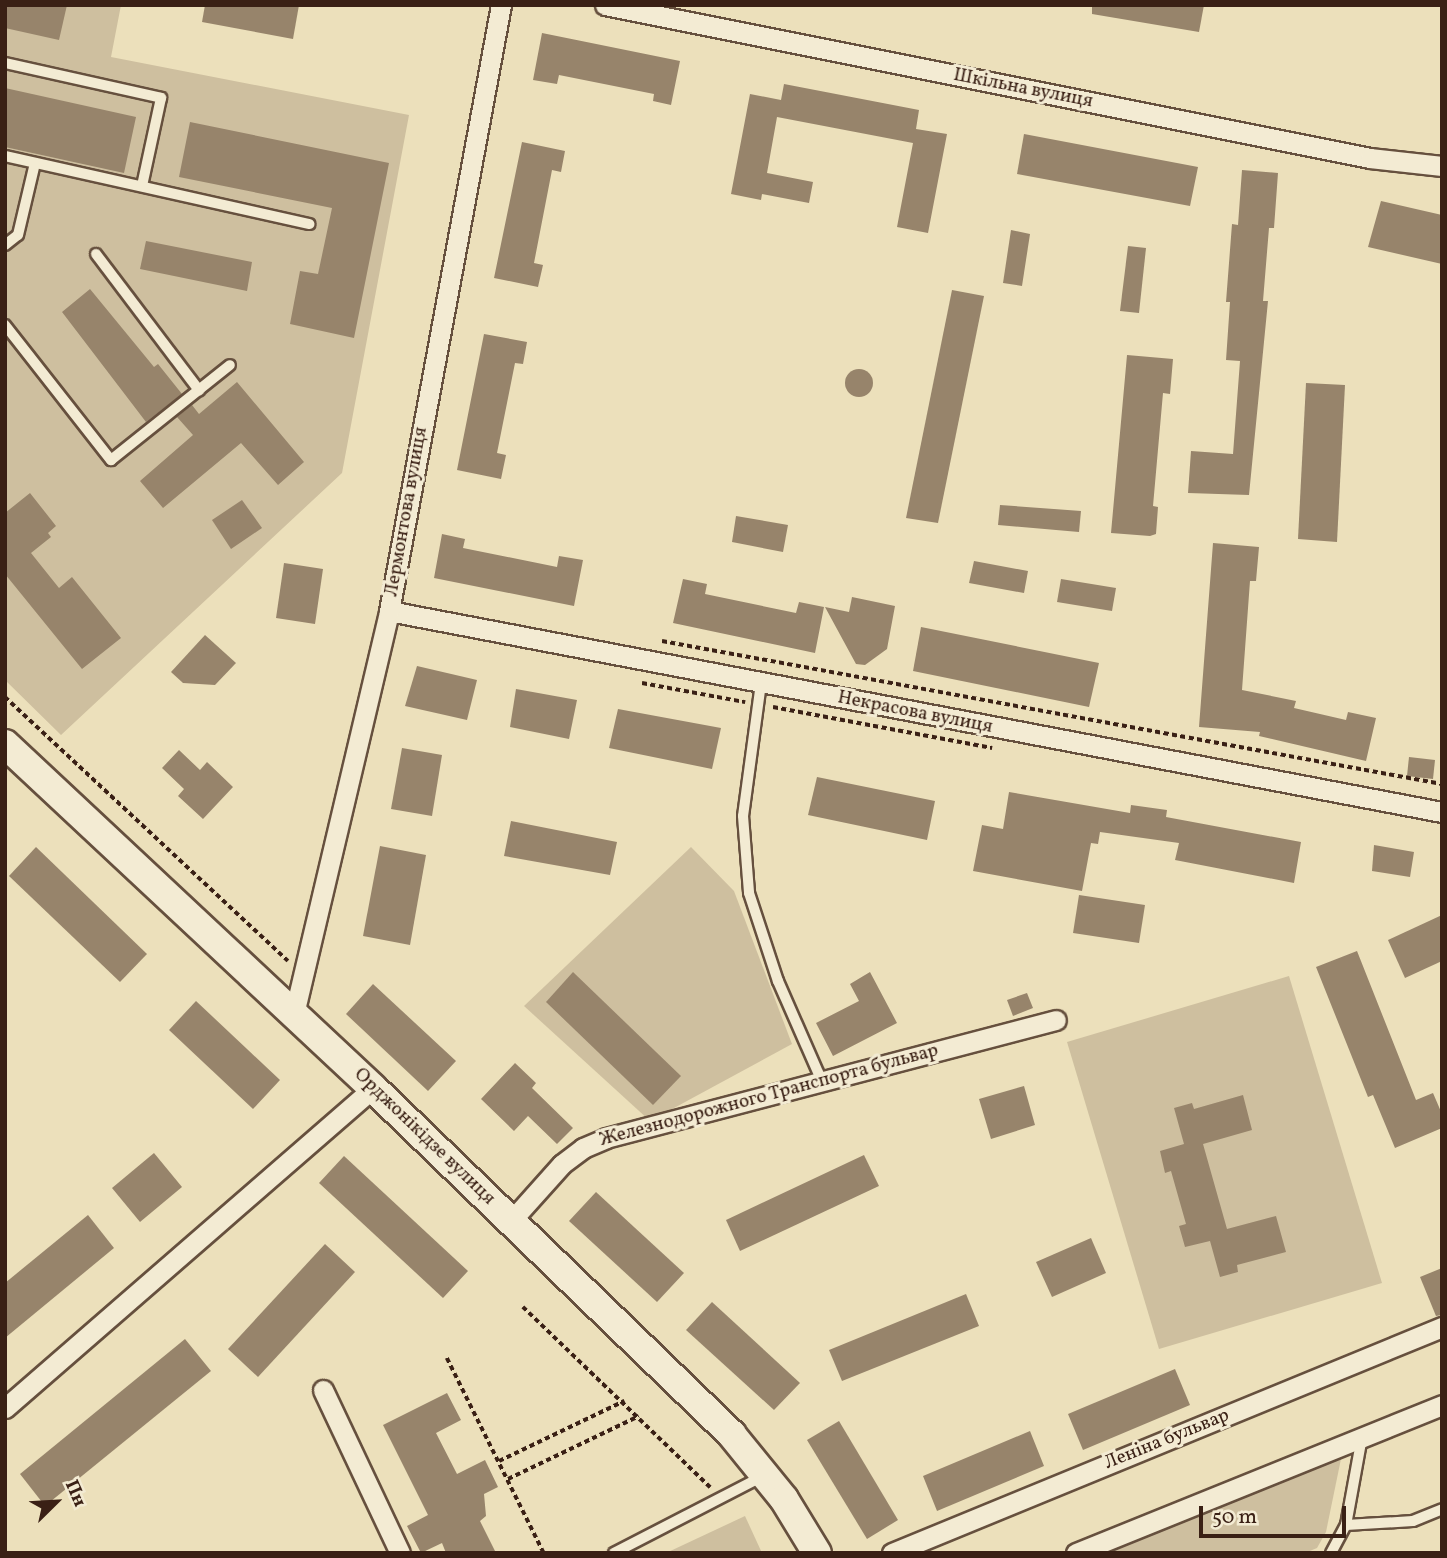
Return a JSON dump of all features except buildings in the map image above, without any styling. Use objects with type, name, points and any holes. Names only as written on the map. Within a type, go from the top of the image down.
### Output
[{"type":"main road","name":"Орджонікідзе вулиця","points":[[5,744],[373,1088],[732,1435],[765,1475],[817,1553]]},
{"type":"street","name":"Лермонтова вулиця","points":[[294,1014],[389,611],[501,5]]},
{"type":"street","name":"Шкільна вулиця","points":[[605,5],[1370,158],[1442,166]]},
{"type":"street","name":"Некрасова вулиця","points":[[389,611],[1442,812]]},
{"type":"street","name":"Железнодорожного Транспорта бульвар","points":[[511,1221],[583,1147],[1056,1020]]},
{"type":"street","points":[[5,1408],[373,1088]]},
{"type":"street","name":"Леніна бульвар","points":[[892,1553],[1442,1327]]},
{"type":"street","points":[[323,1390],[400,1553]]},
{"type":"street","points":[[1076,1553],[1442,1405]]},
{"type":"lane","points":[[5,63],[161,98],[142,186]]},
{"type":"lane","points":[[5,156],[310,224]]},
{"type":"lane","points":[[5,245],[18,235],[35,163]]},
{"type":"lane","points":[[96,254],[199,390]]},
{"type":"lane","points":[[5,325],[111,460],[230,365]]},
{"type":"lane","points":[[761,683],[743,816],[747,883],[760,935],[822,1081]]},
{"type":"lane","points":[[1331,1553],[1346,1525],[1363,1437]]},
{"type":"lane","points":[[614,1553],[765,1475]]},
{"type":"lane","points":[[1346,1525],[1413,1521],[1442,1509]]},
{"type":"path","points":[[652,639],[1442,785]]},
{"type":"path","points":[[5,697],[303,975]]},
{"type":"path","points":[[523,1307],[624,1401],[720,1499]]},
{"type":"path","points":[[447,1358],[544,1553]]},
{"type":"path","points":[[498,1461],[624,1401]]},
{"type":"path","points":[[508,1479],[639,1416]]},
{"type":"shaded area","points":[[5,5],[121,5],[111,57],[409,115],[342,473],[61,735],[5,680]]},
{"type":"shaded area","points":[[691,847],[734,891],[792,1044],[650,1121],[524,1006]]},
{"type":"shaded area","points":[[1289,976],[1382,1283],[1159,1349],[1067,1042]]},
{"type":"shaded area","points":[[1342,1454],[1326,1532],[1317,1548],[1305,1553],[1097,1553]]},
{"type":"shaded area","points":[[745,1516],[762,1553],[666,1553]]}]
